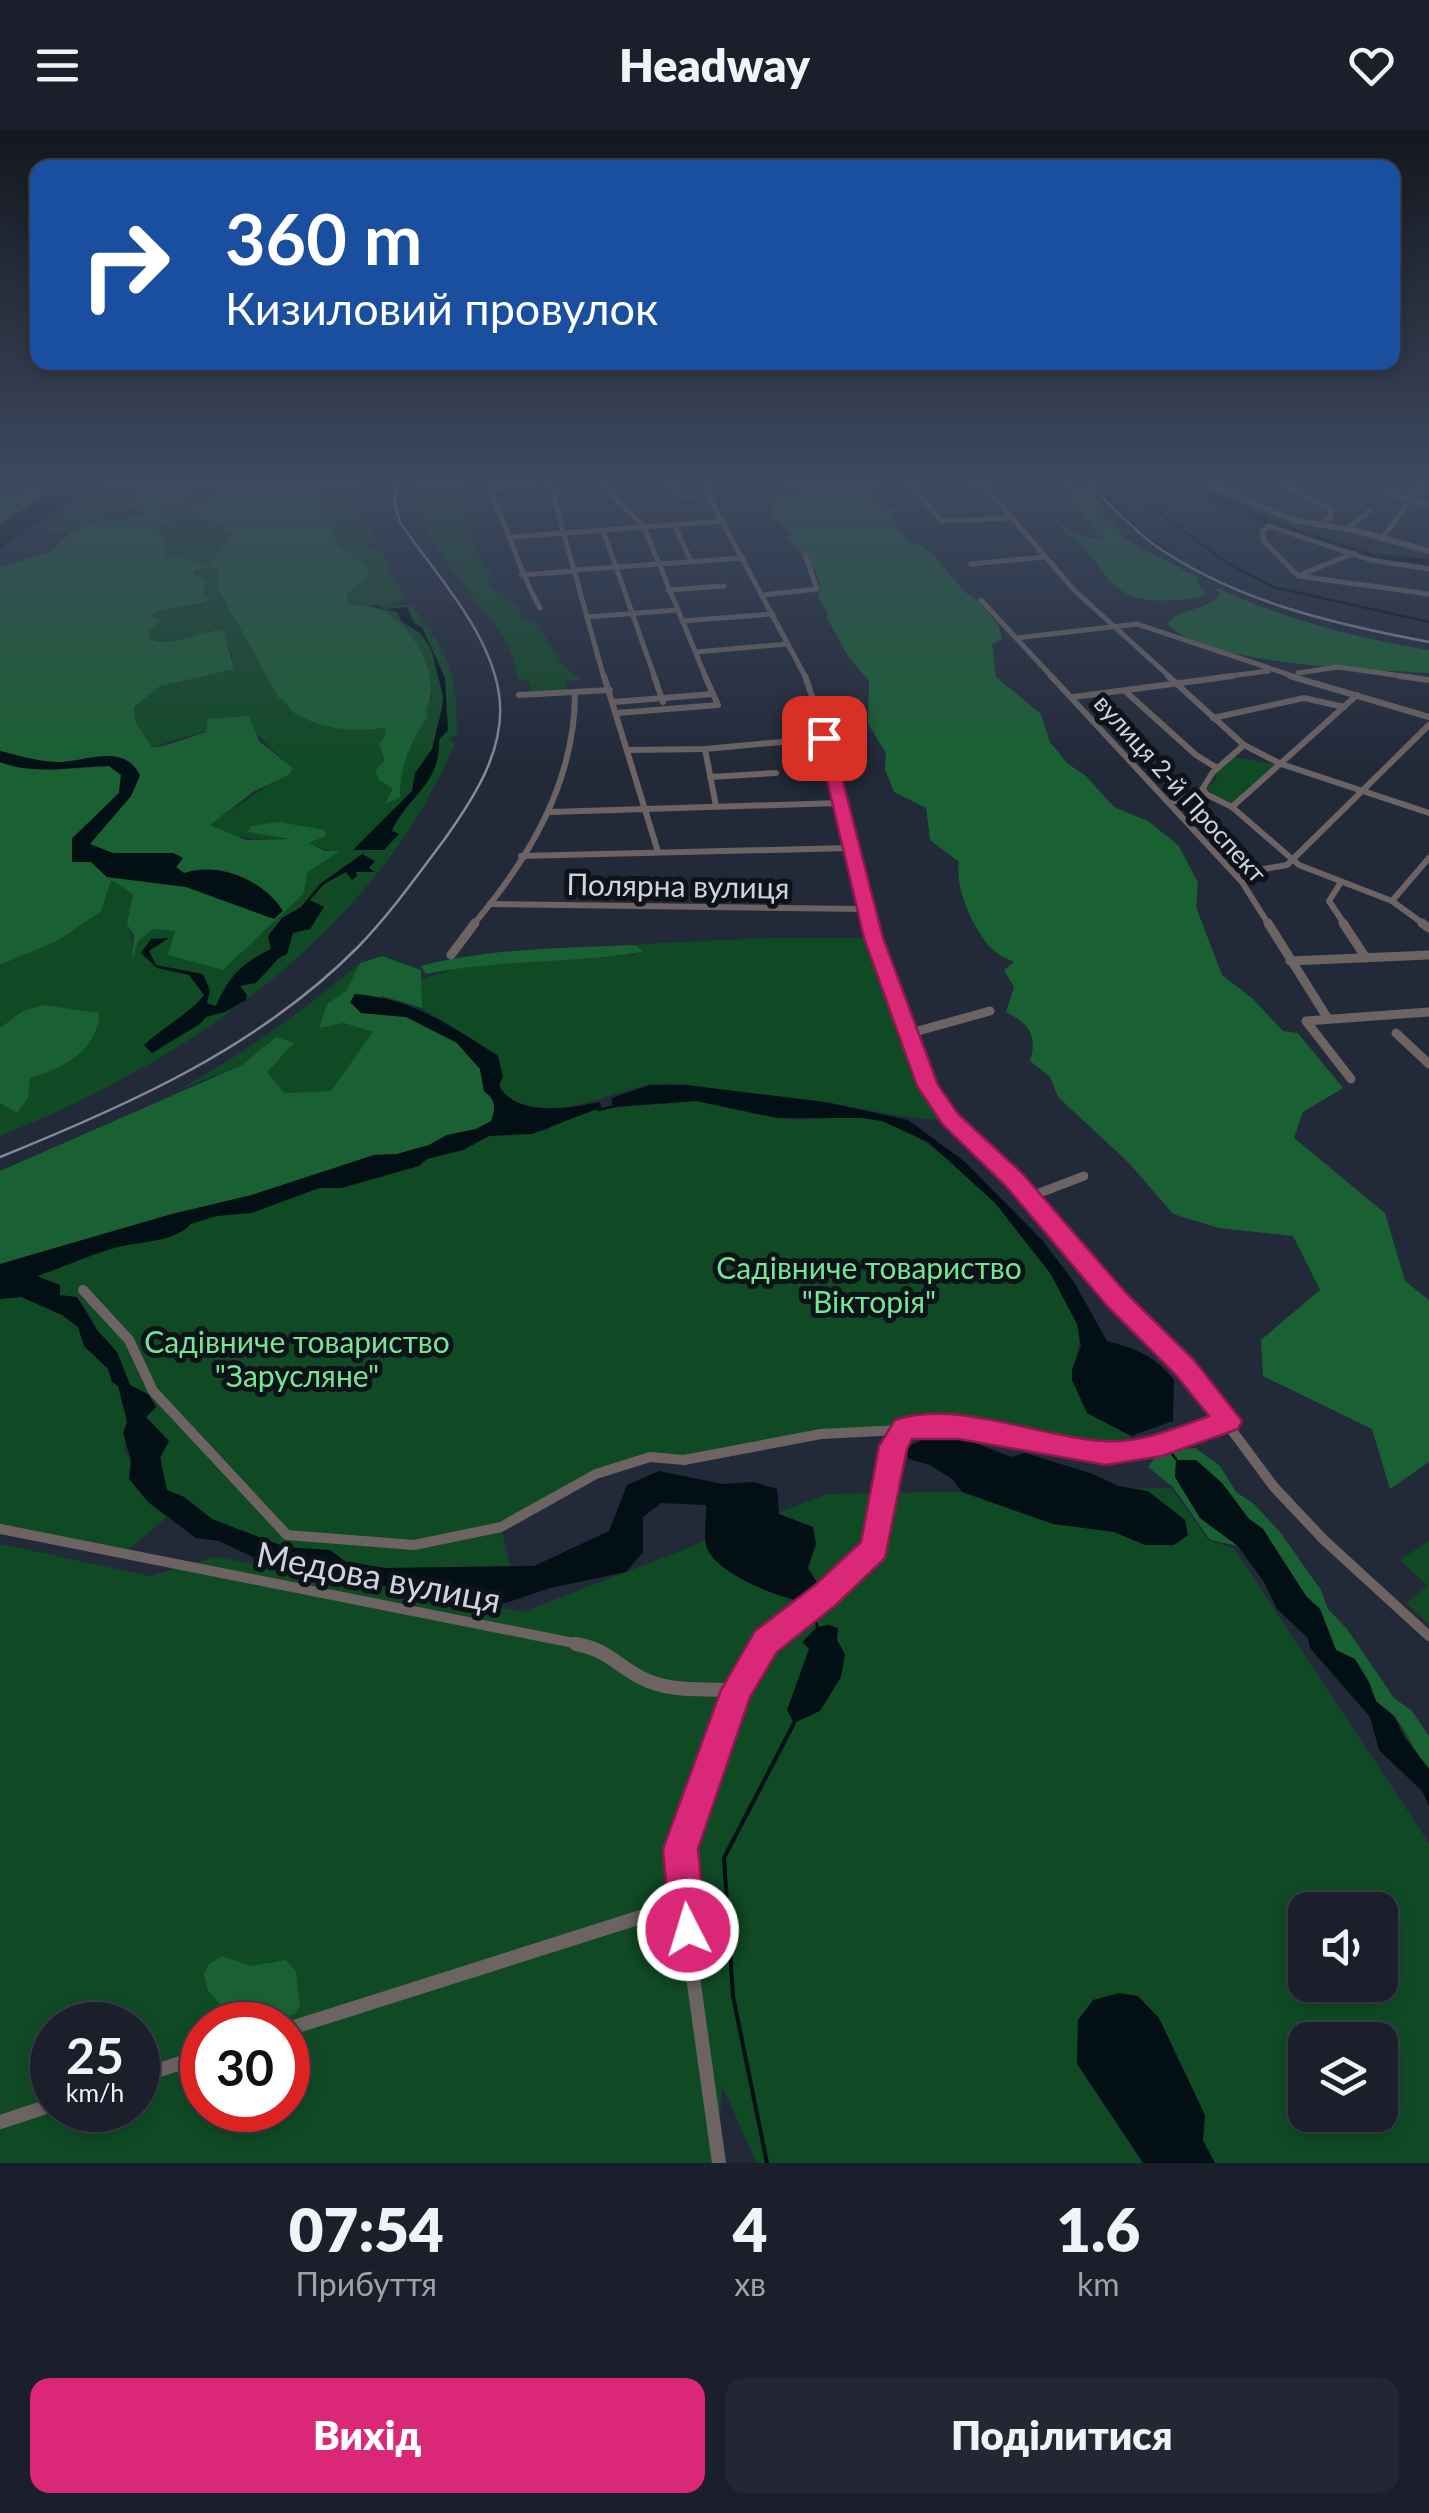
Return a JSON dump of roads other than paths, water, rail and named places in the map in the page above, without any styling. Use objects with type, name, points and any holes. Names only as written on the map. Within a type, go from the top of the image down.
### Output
[{"type":"street","points":[[523,579],[540,608]]},
{"type":"street","points":[[578,579],[658,852]]},
{"type":"street","points":[[620,579],[665,709]]},
{"type":"street","points":[[617,713],[718,705],[663,579]]},
{"type":"street","points":[[754,579],[808,682],[866,909],[928,1086],[951,1120],[1029,1197],[1117,1300],[1185,1367],[1274,1488],[1324,1540],[1429,1636]]},
{"type":"street","points":[[763,595],[817,589],[813,579]]},
{"type":"street","points":[[1066,579],[1244,746],[1281,764],[1429,813]]},
{"type":"street","points":[[1319,579],[1429,594]]},
{"type":"street","points":[[668,590],[724,586]]},
{"type":"street","name":"вулиця 2-й Проспект","points":[[981,600],[1235,874],[1328,1020]]},
{"type":"street","points":[[588,616],[677,610]]},
{"type":"street","points":[[682,621],[773,614]]},
{"type":"street","points":[[1016,638],[1137,624],[1271,670],[1429,717]]},
{"type":"street","points":[[696,652],[788,644]]},
{"type":"street","points":[[1290,673],[1338,666],[1429,680]]},
{"type":"street","points":[[1073,697],[1271,670]]},
{"type":"street","points":[[519,694],[610,690]]},
{"type":"street","points":[[1125,691],[1196,755],[1217,768]]},
{"type":"street","points":[[451,956],[551,812],[575,725],[576,692]]},
{"type":"street","points":[[614,702],[713,694]]},
{"type":"street","points":[[1232,807],[1357,695]]},
{"type":"street","points":[[1213,718],[1304,698],[1344,707]]},
{"type":"street","points":[[1235,874],[1284,866],[1293,860],[1429,726]]},
{"type":"street","points":[[628,750],[705,749],[824,738]]},
{"type":"street","points":[[1170,803],[1203,790],[1217,768],[1244,746]]},
{"type":"street","points":[[705,749],[716,806]]},
{"type":"street","points":[[710,777],[776,773]]},
{"type":"street","points":[[1203,790],[1232,807],[1293,860],[1392,901],[1429,928]]},
{"type":"street","points":[[551,812],[839,803]]},
{"type":"street","points":[[522,856],[850,848]]},
{"type":"street","points":[[1392,901],[1429,858]]},
{"type":"street","points":[[1341,882],[1329,902],[1366,958]]},
{"type":"street","name":"Полярна вулиця","points":[[490,904],[866,909]]},
{"type":"street","points":[[1290,962],[1429,954]]},
{"type":"street","points":[[907,1034],[990,1011]]},
{"type":"street","points":[[1351,1079],[1306,1021],[1429,1012]]},
{"type":"street","points":[[1396,1034],[1429,1064]]},
{"type":"street","points":[[1029,1197],[1084,1176]]},
{"type":"street","points":[[83,1290],[129,1340],[154,1391],[288,1535],[414,1546],[500,1527],[596,1474],[650,1457],[684,1460],[821,1434],[959,1427],[1106,1454],[1162,1444],[1228,1421]]},
{"type":"street","points":[[719,2163],[681,1849],[736,1690],[766,1642],[826,1595],[874,1548],[893,1446],[904,1428]]},
{"type":"street","name":"Медова вулиця","points":[[0,1529],[602,1649],[626,1670],[654,1686],[736,1690]]},
{"type":"street","points":[[310,2022],[685,1903]]},
{"type":"street","points":[[0,2122],[30,2112]]},
{"type":"waterway","points":[[1258,579],[1273,587],[1429,622]]},
{"type":"waterway","points":[[598,1110],[615,1106]]},
{"type":"waterway","points":[[1169,1450],[1176,1459]]},
{"type":"waterway","points":[[818,1631],[815,1616],[823,1606]]},
{"type":"waterway","points":[[767,2163],[733,1996],[724,1858],[794,1723]]},
{"type":"railway","points":[[0,1157],[144,1094],[235,1044],[319,983],[370,934],[413,881],[466,807],[486,771],[500,714],[494,671],[485,648],[442,579]]},
{"type":"railway","points":[[1213,579],[1287,608],[1429,642]]},
{"type":"park label","name":"Садівниче товариство \"Вікторія\"","points":[[869,1284]]},
{"type":"park label","name":"Садівниче товариство \"Зарусляне\"","points":[[297,1358]]}]
